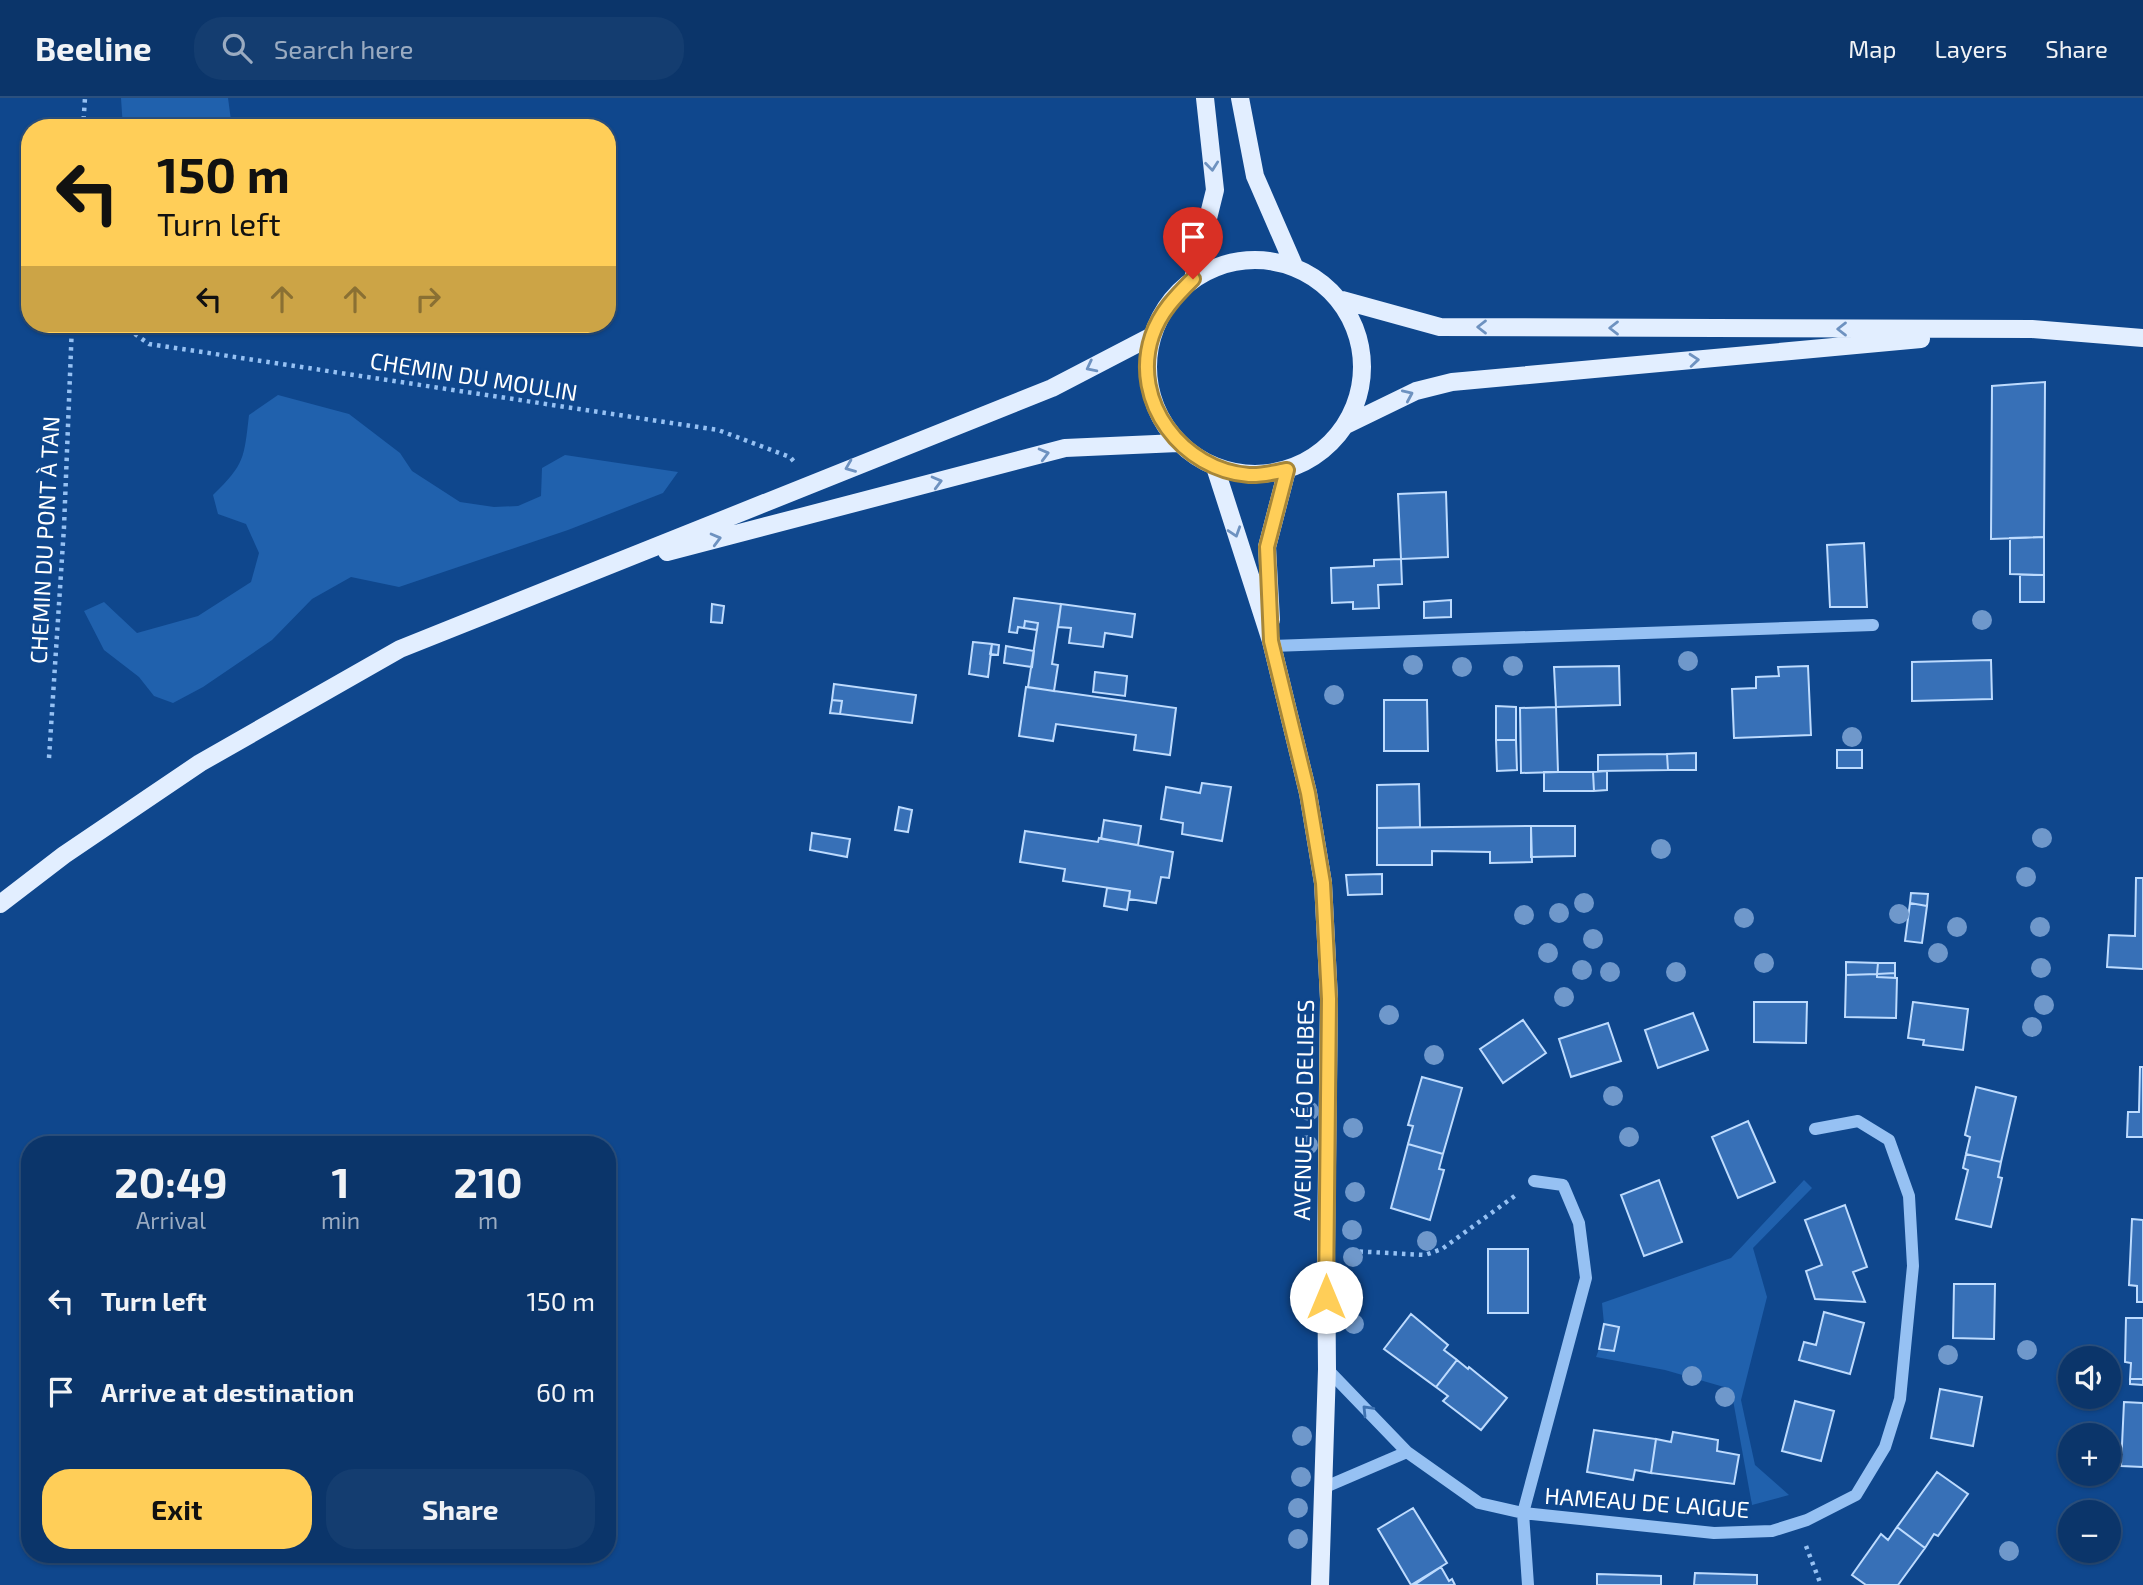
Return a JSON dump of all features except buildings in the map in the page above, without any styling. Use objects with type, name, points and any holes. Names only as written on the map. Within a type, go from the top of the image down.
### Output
[{"type":"main road","points":[[1193,279],[1214,191],[1205,98]]},
{"type":"main road","points":[[1240,98],[1255,176],[1295,268]]},
{"type":"main road","points":[[1342,300],[1356,332],[1362,363],[1359,395],[1346,425],[1330,444],[1310,460],[1287,470],[1250,475],[1214,467],[1195,457],[1178,443],[1161,420],[1150,393],[1147,365],[1152,336],[1168,304],[1193,279],[1225,264],[1260,260],[1295,268],[1321,282],[1342,300],[1440,327],[2032,329],[2143,338]]},
{"type":"main road","points":[[1346,425],[1416,391],[1452,382],[2032,329]]},
{"type":"main road","points":[[0,904],[64,855],[200,763],[400,649],[1052,388],[1152,336]]},
{"type":"main road","points":[[603,569],[1065,449],[1178,443]]},
{"type":"main road","name":"AVENUE LÉO DELIBES","points":[[1214,467],[1272,643],[1308,793],[1323,883],[1329,999],[1327,1368],[1320,1585]]},
{"type":"main road","name":"AVENUE LÉO DELIBES","points":[[1272,643],[1267,547],[1287,470]]},
{"type":"street","points":[[1272,643],[1872,625]]},
{"type":"street","name":"HAMEAU DE LAIGUE","points":[[1327,1368],[1407,1452],[1479,1503],[1523,1513],[1714,1533],[1772,1531],[1799,1522],[1856,1495],[1885,1447],[1900,1399],[1913,1266],[1909,1196],[1889,1140],[1858,1121],[1815,1129]]},
{"type":"street","name":"HAMEAU DE LAIGUE","points":[[1528,1585],[1523,1513],[1586,1278],[1579,1223],[1563,1185],[1534,1181]]},
{"type":"street","points":[[1323,1488],[1407,1452]]},
{"type":"path","points":[[84,119],[85,98]]},
{"type":"path","name":"CHEMIN DU PONT À TAN","points":[[49,758],[64,527],[72,333]]},
{"type":"path","name":"CHEMIN DU MOULIN","points":[[133,333],[149,345],[718,430],[790,457],[813,482]]},
{"type":"path","points":[[1326,1250],[1425,1255],[1442,1249],[1534,1181]]},
{"type":"path","points":[[1799,1522],[1821,1585]]},
{"type":"shaded area","points":[[121,98],[228,98],[231,119],[122,119]]},
{"type":"shaded area","points":[[278,395],[349,414],[400,453],[412,471],[460,502],[494,507],[518,506],[541,496],[542,468],[565,455],[678,472],[663,493],[568,530],[399,587],[351,577],[312,599],[272,640],[203,687],[173,703],[154,696],[139,677],[104,650],[84,611],[104,602],[137,633],[198,616],[251,582],[259,553],[246,524],[218,514],[213,495],[241,460],[249,415]]},
{"type":"shaded area","points":[[1804,1180],[1812,1188],[1753,1248],[1767,1297],[1741,1400],[1755,1465],[1789,1495],[1752,1505],[1731,1389],[1665,1370],[1596,1357],[1599,1349],[1614,1351],[1619,1328],[1604,1324],[1602,1303],[1731,1258]]},
{"type":"route","points":[[1193,279],[1168,304],[1152,336],[1147,365],[1150,393],[1161,420],[1178,443],[1195,457],[1214,467],[1250,475],[1287,470],[1267,547],[1271,641],[1308,793],[1323,883],[1329,999],[1326,1297]]}]
